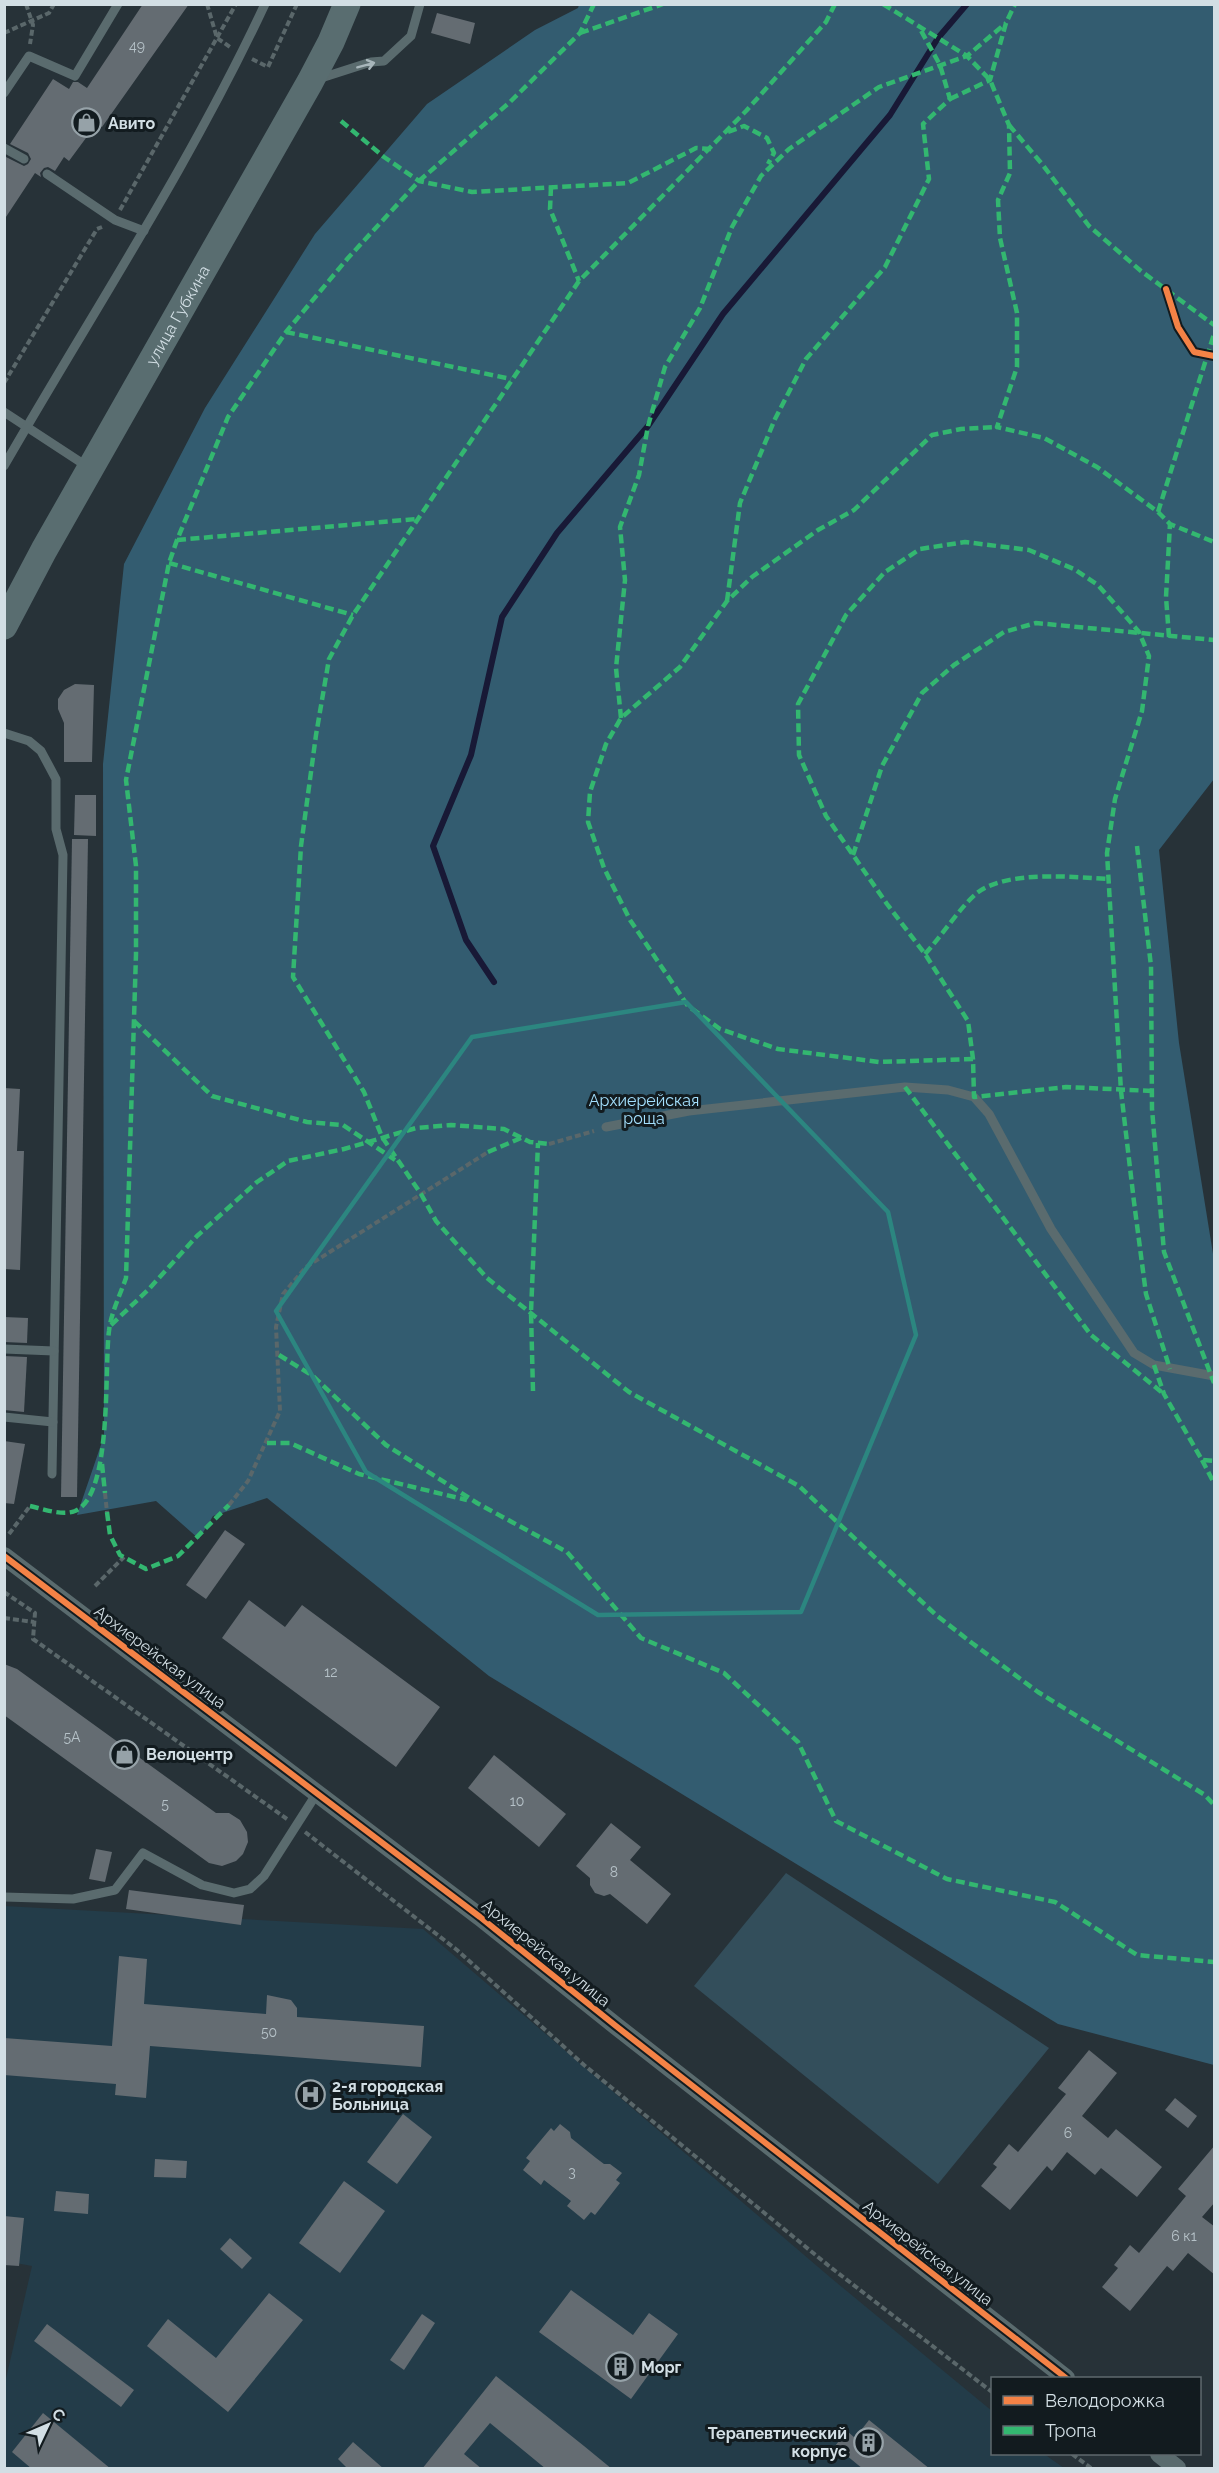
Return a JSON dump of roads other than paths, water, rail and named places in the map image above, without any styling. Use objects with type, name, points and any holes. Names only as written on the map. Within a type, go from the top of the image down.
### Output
[{"type":"main road","name":"улица Губкина","points":[[4,626],[90,468],[310,82],[331,42],[347,4]]},
{"type":"street","name":"Архиерейская улица","points":[[4,1556],[510,1940],[616,2026],[1063,2377]]},
{"type":"street","points":[[1159,2455],[1177,2469]]},
{"type":"lane","points":[[4,93],[29,56],[75,76],[118,4]]},
{"type":"lane","points":[[4,466],[144,231],[242,54],[265,4]]},
{"type":"lane","points":[[310,82],[371,62],[384,61],[411,36],[420,4]]},
{"type":"lane","points":[[4,74],[15,76]]},
{"type":"lane","points":[[4,148],[24,159]]},
{"type":"lane","points":[[47,174],[115,220],[144,231]]},
{"type":"lane","points":[[4,412],[90,468]]},
{"type":"lane","points":[[4,734],[29,741],[41,751],[56,779],[56,829],[63,855],[52,1473]]},
{"type":"lane","points":[[606,1127],[689,1111],[906,1087],[948,1090],[974,1097],[989,1114],[1050,1228],[1134,1353],[1154,1365],[1188,1373],[1215,1376]]},
{"type":"lane","points":[[4,1349],[54,1351]]},
{"type":"lane","points":[[4,1417],[53,1422]]},
{"type":"lane","points":[[4,1897],[73,1899],[115,1890],[143,1853],[202,1885],[234,1893],[250,1889],[264,1876],[317,1793]]},
{"type":"waterway","points":[[494,982],[466,940],[433,846],[471,755],[502,617],[557,533],[648,426],[723,314],[890,115],[938,38],[967,4]]},
{"type":"place","name":"Авито","points":[[87,123]]},
{"type":"place","name":"Велоцентр","points":[[125,1754]]},
{"type":"place","name":"2-я городская Больница","points":[[311,2095]]},
{"type":"place","name":"Морг","points":[[620,2367]]},
{"type":"place","name":"Терапевтический корпус","points":[[868,2442]]},
{"type":"park label","name":"Архиерейская роща","points":[[644,1109]]}]
